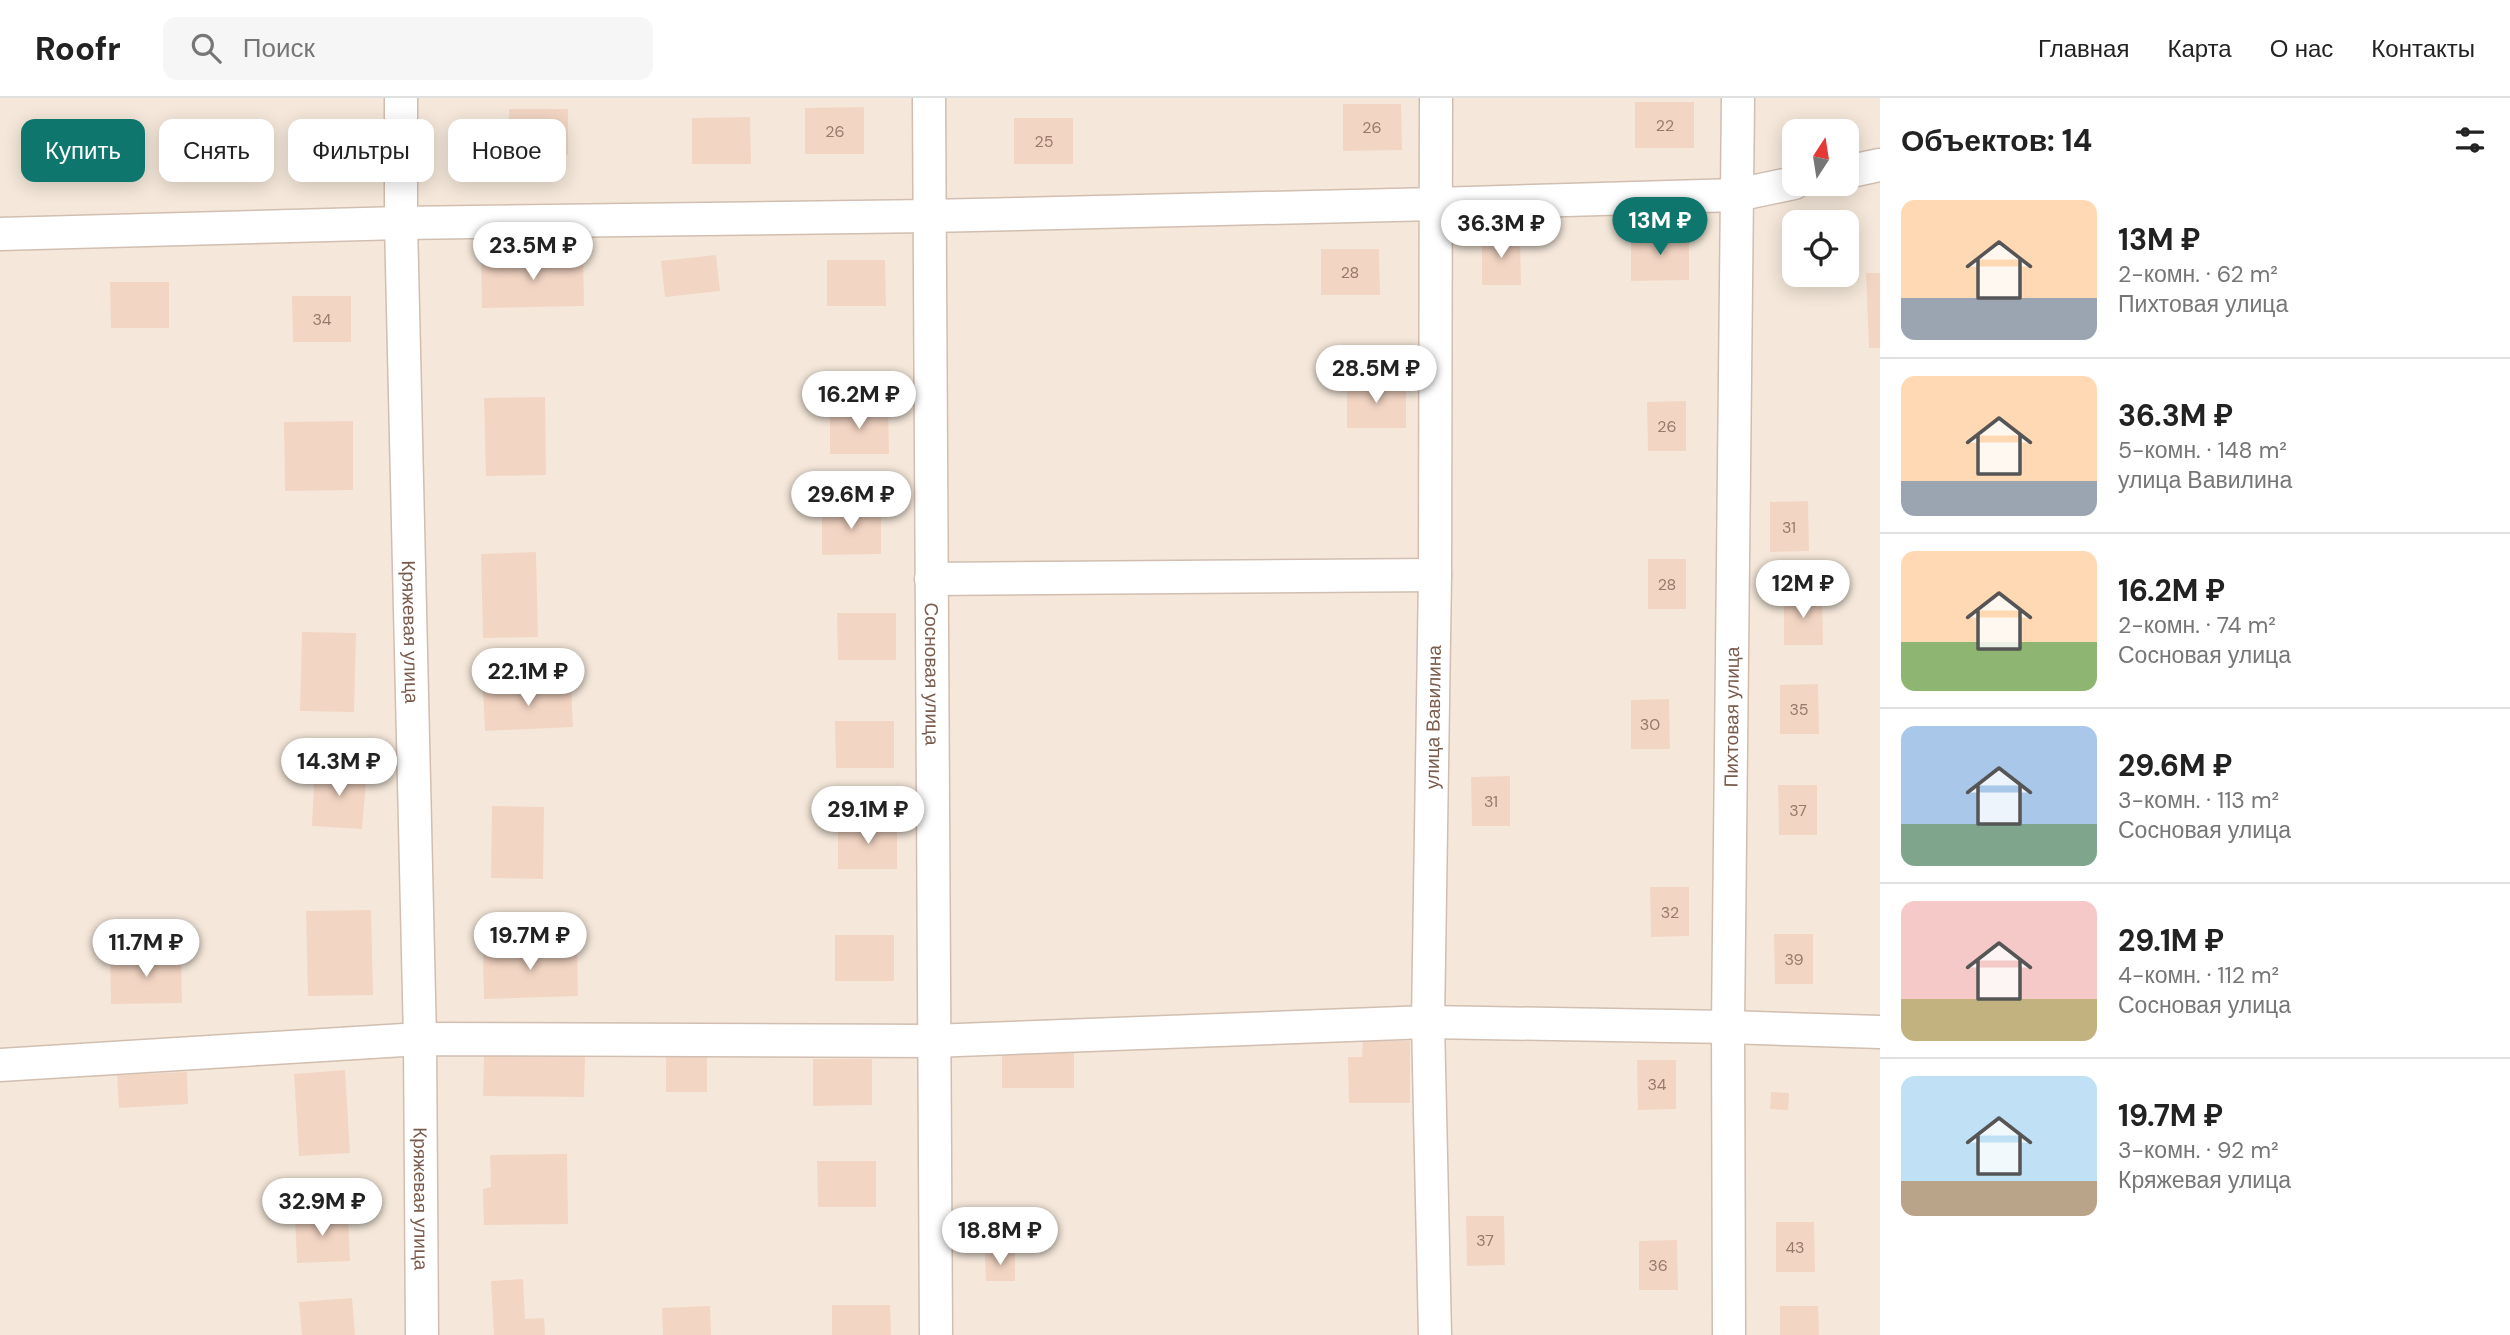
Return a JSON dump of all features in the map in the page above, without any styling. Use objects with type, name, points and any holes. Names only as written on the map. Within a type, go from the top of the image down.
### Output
[{"type":"street","name":"Кряжевая улица","points":[[401,98],[401,223],[420,1039],[422,1335]]},
{"type":"street","name":"Сосновая улица","points":[[929,98],[932,1041],[936,1335]]},
{"type":"street","name":"улица Вавилина","points":[[1435,1335],[1428,1022],[1435,575],[1436,98]]},
{"type":"street","name":"Пихтовая улица","points":[[1728,1335],[1728,1027],[1738,98]]},
{"type":"street","points":[[1859,169],[1880,165]]},
{"type":"street","points":[[0,234],[401,223],[929,216],[1435,204],[1737,195],[1782,186]]},
{"type":"street","points":[[931,579],[1435,575]]},
{"type":"street","points":[[0,1065],[420,1039],[932,1041],[1428,1022],[1880,1032]]},
{"type":"shaded area","points":[[0,98],[1880,98],[1880,1335],[0,1335]]},
{"type":"building","points":[[1635,102],[1694,102],[1694,148],[1635,148]]},
{"type":"building","points":[[1343,104],[1401,104],[1402,150],[1343,151]]},
{"type":"building","points":[[864,107],[864,154],[805,154],[805,108]]},
{"type":"building","points":[[509,109],[568,109],[568,155],[566,119],[509,119]]},
{"type":"building","points":[[750,117],[751,164],[692,164],[692,118]]},
{"type":"building","points":[[1014,118],[1073,118],[1073,164],[1014,164]]},
{"type":"building","points":[[1631,234],[1689,234],[1689,280],[1631,281]]},
{"type":"building","points":[[1520,235],[1521,285],[1482,285],[1482,236]]},
{"type":"building","points":[[1321,249],[1379,249],[1380,295],[1321,295]]},
{"type":"building","points":[[716,255],[720,291],[665,297],[661,261]]},
{"type":"building","points":[[583,256],[584,306],[482,308],[481,258]]},
{"type":"building","points":[[827,260],[885,260],[886,306],[827,306]]},
{"type":"building","points":[[1866,273],[1880,273],[1880,348],[1869,348]]},
{"type":"building","points":[[110,282],[169,282],[169,328],[111,328]]},
{"type":"building","points":[[292,296],[351,296],[351,342],[293,342]]},
{"type":"building","points":[[1347,382],[1406,382],[1406,428],[1347,428]]},
{"type":"building","points":[[545,397],[546,475],[486,476],[484,398]]},
{"type":"building","points":[[1686,401],[1686,451],[1648,451],[1647,402]]},
{"type":"building","points":[[888,407],[889,454],[830,454],[830,408]]},
{"type":"building","points":[[353,421],[353,490],[285,491],[284,422]]},
{"type":"building","points":[[1808,501],[1809,551],[1770,552],[1770,502]]},
{"type":"building","points":[[822,508],[881,508],[881,554],[822,555]]},
{"type":"building","points":[[536,552],[538,637],[483,638],[481,554]]},
{"type":"building","points":[[1648,559],[1686,559],[1686,609],[1648,609]]},
{"type":"building","points":[[1784,595],[1822,595],[1823,645],[1784,645]]},
{"type":"building","points":[[837,613],[896,613],[896,660],[838,660]]},
{"type":"building","points":[[302,632],[356,633],[354,712],[300,711]]},
{"type":"building","points":[[1818,684],[1819,734],[1780,734],[1780,685]]},
{"type":"building","points":[[571,686],[573,727],[485,731],[483,690]]},
{"type":"building","points":[[1669,699],[1670,749],[1631,749],[1631,700]]},
{"type":"building","points":[[835,721],[894,721],[894,768],[836,768]]},
{"type":"building","points":[[315,767],[367,771],[362,829],[312,826]]},
{"type":"building","points":[[1510,776],[1510,826],[1472,826],[1471,777]]},
{"type":"building","points":[[1778,785],[1817,785],[1817,835],[1779,835]]},
{"type":"building","points":[[492,806],[544,807],[543,879],[491,878]]},
{"type":"building","points":[[897,822],[897,869],[838,869],[838,823]]},
{"type":"building","points":[[1650,887],[1689,887],[1689,936],[1651,937]]},
{"type":"building","points":[[371,910],[373,995],[308,996],[306,911]]},
{"type":"building","points":[[1774,934],[1813,934],[1813,984],[1775,984]]},
{"type":"building","points":[[835,935],[894,935],[894,981],[835,981]]},
{"type":"building","points":[[577,946],[578,996],[484,999],[483,949]]},
{"type":"building","points":[[181,954],[182,1003],[111,1004],[110,955]]},
{"type":"building","points":[[1363,1040],[1410,1041],[1410,1103],[1349,1103],[1348,1057],[1362,1057]]},
{"type":"building","points":[[1002,1050],[1074,1050],[1074,1088],[1002,1088]]},
{"type":"building","points":[[666,1054],[707,1054],[707,1092],[666,1092]]},
{"type":"building","points":[[484,1055],[585,1056],[584,1097],[483,1096]]},
{"type":"building","points":[[813,1059],[872,1059],[872,1105],[813,1106]]},
{"type":"building","points":[[1637,1060],[1676,1060],[1676,1109],[1638,1110]]},
{"type":"building","points":[[345,1070],[350,1153],[299,1156],[294,1074]]},
{"type":"building","points":[[187,1072],[188,1104],[119,1108],[117,1075]]},
{"type":"building","points":[[1771,1092],[1789,1093],[1788,1110],[1770,1109]]},
{"type":"building","points":[[567,1154],[568,1224],[484,1225],[483,1189],[491,1187],[490,1155]]},
{"type":"building","points":[[817,1161],[876,1161],[876,1207],[818,1207]]},
{"type":"building","points":[[348,1214],[350,1261],[297,1263],[295,1215]]},
{"type":"building","points":[[1466,1216],[1504,1216],[1505,1265],[1467,1266]]},
{"type":"building","points":[[1776,1222],[1814,1222],[1815,1272],[1776,1272]]},
{"type":"building","points":[[1677,1240],[1678,1290],[1639,1290],[1639,1241]]},
{"type":"building","points":[[1015,1253],[1015,1281],[986,1281],[985,1254]]},
{"type":"building","points":[[523,1279],[525,1319],[544,1318],[545,1335],[494,1335],[491,1281]]},
{"type":"building","points":[[352,1298],[355,1335],[302,1335],[299,1302]]},
{"type":"building","points":[[832,1305],[890,1305],[891,1335],[832,1335]]},
{"type":"building","points":[[710,1306],[711,1335],[663,1335],[662,1308]]},
{"type":"building","points":[[1780,1306],[1818,1306],[1819,1335],[1780,1335]]}]
